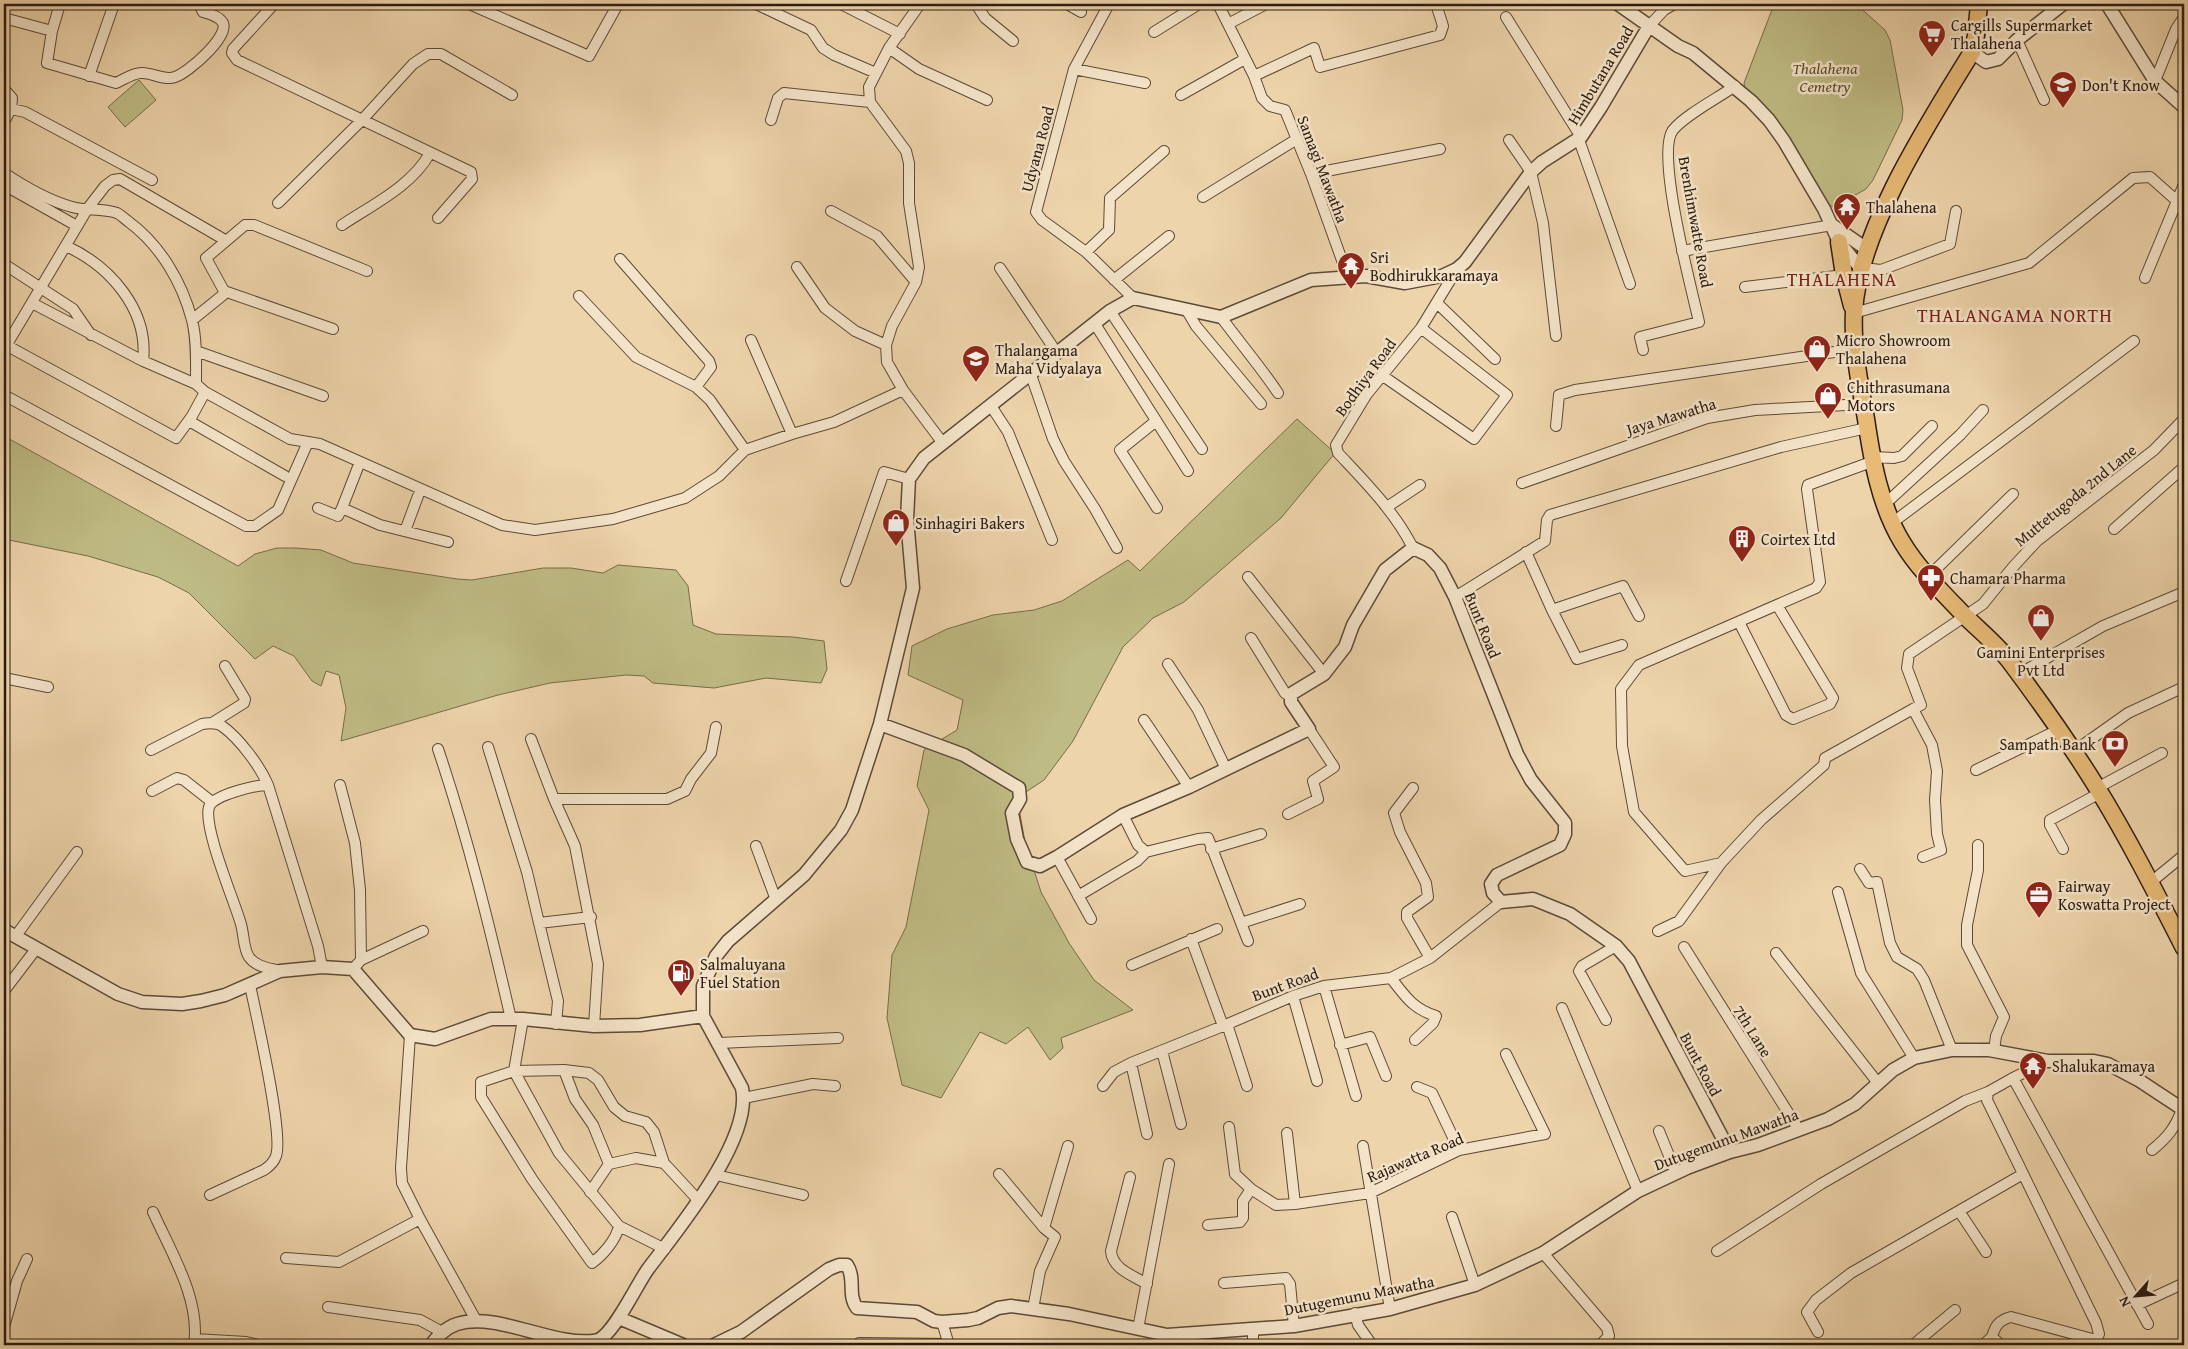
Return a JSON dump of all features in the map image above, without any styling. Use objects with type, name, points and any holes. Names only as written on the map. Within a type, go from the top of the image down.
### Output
[{"type":"main road","points":[[1979,4],[1976,36],[1972,52],[1908,161],[1868,250],[1856,295],[1854,313],[1855,349],[1873,459],[1892,523],[1913,559],[1966,617],[1995,643],[2019,674],[2098,790],[2150,882],[2184,948]]},
{"type":"main road","points":[[1839,242],[1844,275],[1854,313]]},
{"type":"street","points":[[60,4],[52,30],[47,63],[116,83],[139,72],[172,78],[181,75],[216,44],[224,32],[223,24],[218,18],[203,12],[200,4]]},
{"type":"street","points":[[89,76],[114,4]]},
{"type":"street","points":[[274,4],[233,49],[232,53],[237,60],[471,172],[473,175],[472,179],[438,218]]},
{"type":"street","points":[[469,4],[589,56],[618,4]]},
{"type":"street","points":[[756,4],[811,30],[823,48],[834,55],[876,73]]},
{"type":"street","points":[[841,4],[900,34]]},
{"type":"street","points":[[920,4],[889,48],[868,87],[870,102],[906,151],[909,163],[909,203],[919,267],[916,282],[892,326],[886,345],[887,362],[903,390],[942,442]]},
{"type":"street","points":[[976,4],[985,18],[1013,41]]},
{"type":"street","points":[[1067,4],[1081,12]]},
{"type":"street","name":"Udyana Road","points":[[1109,4],[1074,69],[1036,212],[1042,220],[1086,252],[1133,298]]},
{"type":"street","points":[[1154,32],[1198,4]]},
{"type":"street","name":"Samagi Mawatha","points":[[1218,4],[1254,76],[1262,98],[1270,106],[1285,110],[1311,174],[1348,277]]},
{"type":"street","points":[[1228,24],[1266,4]]},
{"type":"street","points":[[1254,76],[1314,48],[1320,67],[1440,35],[1443,26],[1436,4]]},
{"type":"street","points":[[1618,4],[1678,46],[1693,53],[1751,101],[1777,131],[1832,225],[1839,242],[1857,264],[1863,268],[1881,270],[1950,244],[1956,211]]},
{"type":"street","points":[[1649,26],[1674,4]]},
{"type":"street","points":[[1972,52],[1986,62],[1998,59],[2017,40],[2063,4]]},
{"type":"street","points":[[2107,4],[2155,81],[2184,107]]},
{"type":"street","points":[[2155,81],[2176,29],[2184,16]]},
{"type":"street","points":[[1506,17],[1580,138],[1630,284]]},
{"type":"street","points":[[4,18],[52,30]]},
{"type":"street","name":"Himbutana Road","points":[[1457,269],[1465,262],[1531,172],[1542,162],[1580,138],[1601,107],[1649,26]]},
{"type":"street","points":[[2017,40],[2044,100]]},
{"type":"street","points":[[889,48],[919,69],[987,100]]},
{"type":"street","points":[[278,203],[362,120],[413,64],[428,54],[441,54],[512,96]]},
{"type":"street","points":[[1181,95],[1245,59]]},
{"type":"street","points":[[1074,69],[1145,83]]},
{"type":"street","name":"Brenhimwatte Road","points":[[1642,350],[1640,337],[1699,322],[1682,251],[1668,150],[1672,132],[1686,118],[1735,86]]},
{"type":"street","points":[[4,89],[12,98],[11,110],[4,122]]},
{"type":"street","points":[[771,120],[778,98],[784,93],[870,102]]},
{"type":"street","points":[[11,110],[25,112],[152,180]]},
{"type":"street","points":[[1203,197],[1297,139]]},
{"type":"street","points":[[1509,140],[1531,172],[1543,223],[1556,336]]},
{"type":"street","points":[[1311,174],[1440,149]]},
{"type":"street","points":[[1086,252],[1109,230],[1110,198],[1164,151]]},
{"type":"street","points":[[342,225],[398,187],[422,167],[430,153]]},
{"type":"street","points":[[4,173],[16,181],[72,207],[117,214],[142,232],[164,258],[181,290],[192,320],[196,351],[196,384]]},
{"type":"street","points":[[1854,313],[2028,263],[2133,178],[2150,177],[2177,201]]},
{"type":"street","points":[[205,392],[190,420],[176,438],[5,345],[42,287],[88,208],[105,186],[113,180],[120,179],[225,240]]},
{"type":"street","points":[[2146,278],[2184,184]]},
{"type":"street","points":[[4,185],[77,226]]},
{"type":"street","points":[[831,211],[877,236],[916,282]]},
{"type":"street","points":[[333,329],[224,291],[206,258],[225,240],[245,225],[250,224],[367,271]]},
{"type":"street","points":[[1682,251],[1832,225],[1868,250]]},
{"type":"street","points":[[1114,280],[1169,236]]},
{"type":"street","points":[[66,246],[81,253],[113,278],[133,306],[145,346],[143,362]]},
{"type":"street","points":[[620,259],[709,361],[710,367],[696,388]]},
{"type":"street","points":[[4,264],[73,308],[91,336]]},
{"type":"street","points":[[797,267],[825,308],[855,331],[886,345]]},
{"type":"street","points":[[1000,268],[1058,353]]},
{"type":"street","points":[[431,1345],[442,1332],[457,1324],[477,1322],[555,1342],[582,1345],[601,1339],[619,1318],[648,1270],[665,1249],[716,1175],[741,1119],[744,1098],[742,1088],[703,1016],[702,986],[716,956],[728,942],[804,875],[841,830],[852,810],[880,724],[913,588],[907,519],[909,479],[924,458],[1110,311],[1133,298],[1221,317],[1304,282],[1366,276],[1404,282],[1442,276],[1457,269]]},
{"type":"street","name":"Bodhiya Road","points":[[1413,548],[1404,530],[1387,507],[1338,453],[1336,445],[1367,394],[1421,328],[1457,269]]},
{"type":"street","points":[[1745,287],[1844,275]]},
{"type":"street","points":[[192,320],[223,295],[224,291]]},
{"type":"street","points":[[579,296],[636,357],[696,388],[710,400],[745,450]]},
{"type":"street","points":[[32,303],[143,362],[196,384],[205,392],[290,439],[320,444],[502,525],[535,530],[613,519],[685,498],[719,476],[745,450],[834,422],[903,390]]},
{"type":"street","points":[[1438,303],[1495,359]]},
{"type":"street","points":[[1186,309],[1196,326],[1261,404]]},
{"type":"street","points":[[1110,311],[1202,449]]},
{"type":"street","points":[[1221,317],[1260,366],[1278,393]]},
{"type":"street","points":[[1094,324],[1188,471]]},
{"type":"street","points":[[1383,376],[1474,440],[1507,395],[1421,328]]},
{"type":"street","points":[[751,340],[792,434]]},
{"type":"street","points":[[1892,523],[2134,340]]},
{"type":"street","points":[[1556,426],[1559,396],[1575,390],[1855,349]]},
{"type":"street","points":[[196,351],[323,396]]},
{"type":"street","points":[[1031,375],[1053,439],[1064,461],[1096,509],[1117,548]]},
{"type":"street","points":[[4,395],[246,526],[255,526],[278,510],[308,442]]},
{"type":"street","name":"Jaya Mawatha","points":[[1522,483],[1707,418],[1755,410],[1864,404]]},
{"type":"street","points":[[991,406],[1008,432],[1052,540]]},
{"type":"street","points":[[1885,504],[1960,435],[1983,410]]},
{"type":"street","name":"Muttetugoda 2nd Lane","points":[[1913,709],[1920,705],[1907,668],[1909,654],[1966,617],[1988,600],[2013,567],[2037,541],[2154,450],[2184,419]]},
{"type":"street","points":[[190,420],[285,476]]},
{"type":"street","points":[[1156,421],[1120,450],[1157,508]]},
{"type":"street","points":[[1721,863],[1685,871],[1634,812],[1622,746],[1621,689],[1639,665],[1816,588],[1820,582],[1808,485],[1873,459],[1902,456],[1932,426]]},
{"type":"street","points":[[1454,597],[1545,540],[1547,520],[1550,515],[1781,447],[1867,428]]},
{"type":"street","points":[[318,508],[338,516],[358,467]]},
{"type":"street","points":[[2114,529],[2184,467]]},
{"type":"street","points":[[846,581],[884,472],[909,479]]},
{"type":"street","points":[[1387,507],[1420,485]]},
{"type":"street","points":[[1929,576],[2013,494]]},
{"type":"street","points":[[405,531],[418,496]]},
{"type":"street","points":[[342,508],[380,525],[448,542]]},
{"type":"street","points":[[1288,814],[1318,799],[1313,780],[1334,767],[1291,702],[1291,694],[1324,674],[1345,647],[1353,625],[1385,570],[1413,548]]},
{"type":"street","name":"Bunt Road","points":[[1413,548],[1428,555],[1440,568],[1454,597],[1517,754],[1531,780],[1564,823],[1565,834],[1560,845],[1498,874],[1491,884],[1493,892],[1501,902]]},
{"type":"street","points":[[1526,552],[1577,659],[1622,645]]},
{"type":"street","points":[[1248,577],[1324,674]]},
{"type":"street","points":[[1552,610],[1623,586],[1639,616]]},
{"type":"street","points":[[2019,674],[2103,626],[2184,592]]},
{"type":"street","points":[[1739,622],[1786,715],[1793,719],[1830,704],[1833,698],[1777,605]]},
{"type":"street","points":[[1251,638],[1286,694],[1291,697]]},
{"type":"street","points":[[1168,664],[1198,710],[1226,769]]},
{"type":"street","points":[[212,723],[244,703],[243,694],[225,666]]},
{"type":"street","points":[[4,678],[48,687]]},
{"type":"street","points":[[2073,752],[2128,713],[2184,687]]},
{"type":"street","points":[[1658,931],[1679,921],[1721,863],[1761,820],[1815,775],[1824,765],[1825,758],[1913,709],[1932,745],[1938,771],[1935,800],[1937,834],[1941,850],[1923,857]]},
{"type":"street","points":[[1144,720],[1189,787]]},
{"type":"street","points":[[151,750],[202,724],[212,723],[221,725],[244,747],[263,773],[268,785],[322,967]]},
{"type":"street","points":[[880,724],[964,755],[1019,788],[1020,799],[1012,813],[1017,840],[1027,862],[1040,866],[1123,815],[1189,787],[1309,730]]},
{"type":"street","points":[[554,799],[667,799],[682,793],[685,791],[691,778],[711,754],[716,727]]},
{"type":"street","points":[[1976,770],[2058,730]]},
{"type":"street","points":[[531,739],[554,799],[575,846],[591,917],[598,964],[594,1026]]},
{"type":"street","points":[[488,747],[527,872],[540,923],[558,1001],[556,1024]]},
{"type":"street","points":[[438,750],[462,820],[517,1019],[514,1071],[559,1153],[590,1192],[619,1226],[665,1249]]},
{"type":"street","points":[[2062,849],[2050,825],[2050,820],[2162,753]]},
{"type":"street","points":[[152,791],[178,778],[184,780],[212,802]]},
{"type":"street","points":[[268,785],[243,788],[212,802],[209,808],[211,837],[243,928],[248,957],[259,966],[280,971],[357,964],[423,931]]},
{"type":"street","points":[[340,785],[355,843],[360,890],[357,964],[410,1035],[401,1168],[402,1183],[477,1322]]},
{"type":"street","points":[[1413,788],[1394,813],[1400,832],[1426,883],[1428,897],[1407,912],[1407,918],[1430,958]]},
{"type":"street","points":[[1123,815],[1138,845],[1146,852]]},
{"type":"street","points":[[1211,849],[1261,834]]},
{"type":"street","points":[[1078,896],[1138,861],[1146,852],[1208,838],[1248,941]]},
{"type":"street","points":[[1978,845],[1978,870],[1967,925],[1967,945],[2004,1018],[1996,1036],[1994,1051]]},
{"type":"street","points":[[756,846],[776,900]]},
{"type":"street","points":[[15,937],[77,852]]},
{"type":"street","points":[[2150,882],[2184,855]]},
{"type":"street","points":[[1057,857],[1091,919]]},
{"type":"street","points":[[1860,869],[1869,883],[1877,882],[1890,943],[1897,957],[1918,969],[1952,1050]]},
{"type":"street","points":[[1838,892],[1861,973],[1914,1058]]},
{"type":"street","name":"Bunt Road","points":[[1103,1086],[1114,1072],[1131,1063],[1292,996],[1324,986],[1391,978],[1430,958],[1501,902],[1533,899],[1570,914],[1616,946],[1629,961],[1730,1152]]},
{"type":"street","points":[[1241,923],[1300,904]]},
{"type":"street","points":[[540,923],[591,917]]},
{"type":"street","points":[[4,930],[118,994],[142,1002],[182,1004],[225,995],[280,971]]},
{"type":"street","points":[[1132,965],[1191,939],[1217,930]]},
{"type":"street","points":[[1191,939],[1225,1025],[1246,1086]]},
{"type":"street","points":[[1606,1020],[1579,971],[1582,966],[1616,946]]},
{"type":"street","name":"7th Lane","points":[[1684,947],[1799,1130]]},
{"type":"street","points":[[4,991],[36,949]]},
{"type":"street","points":[[1776,953],[1878,1083]]},
{"type":"street","points":[[1391,978],[1412,1004],[1422,1012],[1436,1016],[1433,1023],[1415,1040]]},
{"type":"street","points":[[210,1195],[264,1170],[271,1165],[277,1154],[276,1124],[250,985]]},
{"type":"street","points":[[1324,986],[1356,1096]]},
{"type":"street","points":[[1292,996],[1317,1081]]},
{"type":"street","points":[[1562,1008],[1638,1191]]},
{"type":"street","points":[[410,1035],[435,1039],[491,1019],[517,1019],[594,1026],[640,1025],[703,1016]]},
{"type":"street","points":[[1340,1045],[1370,1037],[1386,1076]]},
{"type":"street","points":[[719,1043],[838,1038]]},
{"type":"street","name":"Dutugemunu Mawatha","points":[[714,1345],[741,1332],[829,1269],[839,1265],[847,1265],[851,1272],[852,1302],[857,1308],[917,1312],[934,1321],[942,1322],[978,1318],[1004,1306],[1033,1309],[1138,1329],[1167,1340],[1294,1326],[1355,1313],[1390,1309],[1475,1284],[1543,1253],[1638,1191],[1676,1173],[1730,1152],[1758,1145],[1828,1119],[1855,1104],[1893,1070],[1914,1058],[1952,1050],[1994,1051],[2048,1061],[2094,1061],[2108,1064],[2140,1081],[2183,1110]]},
{"type":"street","points":[[1162,1051],[1181,1124]]},
{"type":"street","name":"Rajawatta Road","points":[[1229,1127],[1235,1174],[1251,1190],[1276,1205],[1370,1193],[1459,1150],[1545,1134],[1506,1054]]},
{"type":"street","points":[[1717,1251],[1821,1184],[1964,1101],[1988,1092],[2048,1061]]},
{"type":"street","points":[[1131,1063],[1147,1134]]},
{"type":"street","points":[[564,1070],[575,1098],[593,1125],[609,1164]]},
{"type":"street","points":[[619,1226],[618,1233],[600,1258],[592,1263],[532,1179],[480,1097],[481,1082],[514,1071],[564,1070],[589,1073],[598,1080],[614,1107],[625,1116],[646,1122],[654,1132],[664,1163],[698,1201]]},
{"type":"street","points":[[2013,1078],[2148,1324]]},
{"type":"street","points":[[744,1098],[813,1084],[835,1086]]},
{"type":"street","points":[[1417,1087],[1432,1093],[1459,1150]]},
{"type":"street","points":[[1983,1345],[1992,1337],[1998,1323],[2010,1317],[2099,1342],[2096,1324],[1987,1100],[1988,1092]]},
{"type":"street","points":[[2152,1150],[2167,1138],[2183,1110]]},
{"type":"street","points":[[1659,1131],[1676,1173]]},
{"type":"street","points":[[1286,1133],[1295,1204]]},
{"type":"street","points":[[1044,1228],[1068,1146]]},
{"type":"street","points":[[1363,1146],[1390,1309]]},
{"type":"street","points":[[590,1192],[609,1164],[636,1158],[664,1163]]},
{"type":"street","points":[[1138,1329],[1148,1284],[1168,1164]]},
{"type":"street","points":[[999,1174],[1044,1228],[1055,1237],[1040,1271],[1033,1309]]},
{"type":"street","points":[[1818,1332],[1807,1312],[1816,1300],[1851,1273],[2022,1174]]},
{"type":"street","points":[[716,1175],[803,1195]]},
{"type":"street","points":[[1130,1177],[1111,1251],[1111,1259],[1116,1265],[1148,1284]]},
{"type":"street","points":[[1208,1225],[1240,1222],[1243,1218],[1243,1201],[1251,1190]]},
{"type":"street","points":[[1959,1211],[1986,1252]]},
{"type":"street","points":[[153,1212],[192,1304],[195,1342],[246,1342],[258,1345]]},
{"type":"street","points":[[1452,1217],[1475,1284]]},
{"type":"street","points":[[286,1258],[340,1262],[420,1219]]},
{"type":"street","points":[[1543,1253],[1607,1328],[1609,1336],[1600,1345]]},
{"type":"street","points":[[4,1327],[17,1281],[27,1259]]},
{"type":"street","points":[[1224,1283],[1286,1278],[1290,1284],[1294,1326]]},
{"type":"street","points":[[2137,1305],[2180,1285]]},
{"type":"street","points":[[328,1307],[420,1320],[442,1332]]},
{"type":"street","points":[[1913,1345],[1955,1310]]},
{"type":"street","points":[[1355,1313],[1358,1325],[1372,1345]]},
{"type":"street","points":[[619,1318],[684,1345]]},
{"type":"street","points":[[857,1345],[859,1343],[949,1344],[942,1322]]},
{"type":"street","points":[[1252,1330],[1254,1345]]},
{"type":"street","points":[[1992,1337],[2002,1345]]},
{"type":"green space","name":"Thalahena Cemetry","points":[[1778,4],[1856,4],[1885,30],[1890,40],[1903,110],[1902,120],[1873,180],[1866,189],[1834,207],[1824,204],[1746,92],[1744,83],[1773,7]]},
{"type":"green space","points":[[139,80],[156,100],[125,127],[108,107]]},
{"type":"green space","points":[[1297,419],[1335,453],[1281,518],[1184,602],[1153,618],[1123,647],[1073,741],[1044,780],[1017,798],[1025,842],[1041,892],[1069,943],[1094,980],[1133,1010],[1061,1038],[1063,1048],[1050,1060],[1028,1027],[1006,1044],[980,1032],[941,1098],[902,1085],[887,1018],[892,955],[906,927],[929,810],[917,786],[924,750],[957,730],[963,700],[908,675],[912,646],[947,629],[993,615],[1034,610],[1062,601],[1128,560],[1140,571]]},
{"type":"green space","points":[[4,436],[238,566],[255,554],[277,548],[296,548],[321,550],[353,563],[472,580],[543,568],[571,568],[603,573],[618,565],[676,570],[688,586],[693,625],[716,634],[793,637],[824,641],[827,669],[821,683],[766,678],[714,688],[653,683],[644,676],[626,675],[550,683],[498,695],[341,741],[346,708],[339,675],[326,671],[321,686],[312,681],[294,656],[273,646],[255,659],[189,593],[158,577],[88,556],[4,539]]},
{"type":"place","name":"Cargills Supermarket Thalahena","points":[[1932,58]]},
{"type":"place","name":"Don't Know","points":[[2063,109]]},
{"type":"place","name":"Thalahena","points":[[1847,231]]},
{"type":"place","name":"Sri Bodhirukkaramaya","points":[[1351,290]]},
{"type":"place","name":"Micro Showroom Thalahena","points":[[1817,373]]},
{"type":"place","name":"Thalangama Maha Vidyalaya","points":[[976,383]]},
{"type":"place","name":"Chithrasumana Motors","points":[[1828,420]]},
{"type":"place","name":"Sinhagiri Bakers","points":[[896,547]]},
{"type":"place","name":"Coirtex Ltd","points":[[1742,563]]},
{"type":"place","name":"Chamara Pharma","points":[[1931,602]]},
{"type":"place","name":"Gamini Enterprises Pvt Ltd","points":[[2041,642]]},
{"type":"place","name":"Sampath Bank","points":[[2115,768]]},
{"type":"place","name":"Fairway Koswatta Project","points":[[2039,919]]},
{"type":"place","name":"Salmaluyana Fuel Station","points":[[681,997]]},
{"type":"place","name":"Shalukaramaya","points":[[2033,1090]]},
{"type":"district","name":"THALAHENA","points":[[1842,279]]},
{"type":"district","name":"THALANGAMA NORTH","points":[[2015,315]]}]
